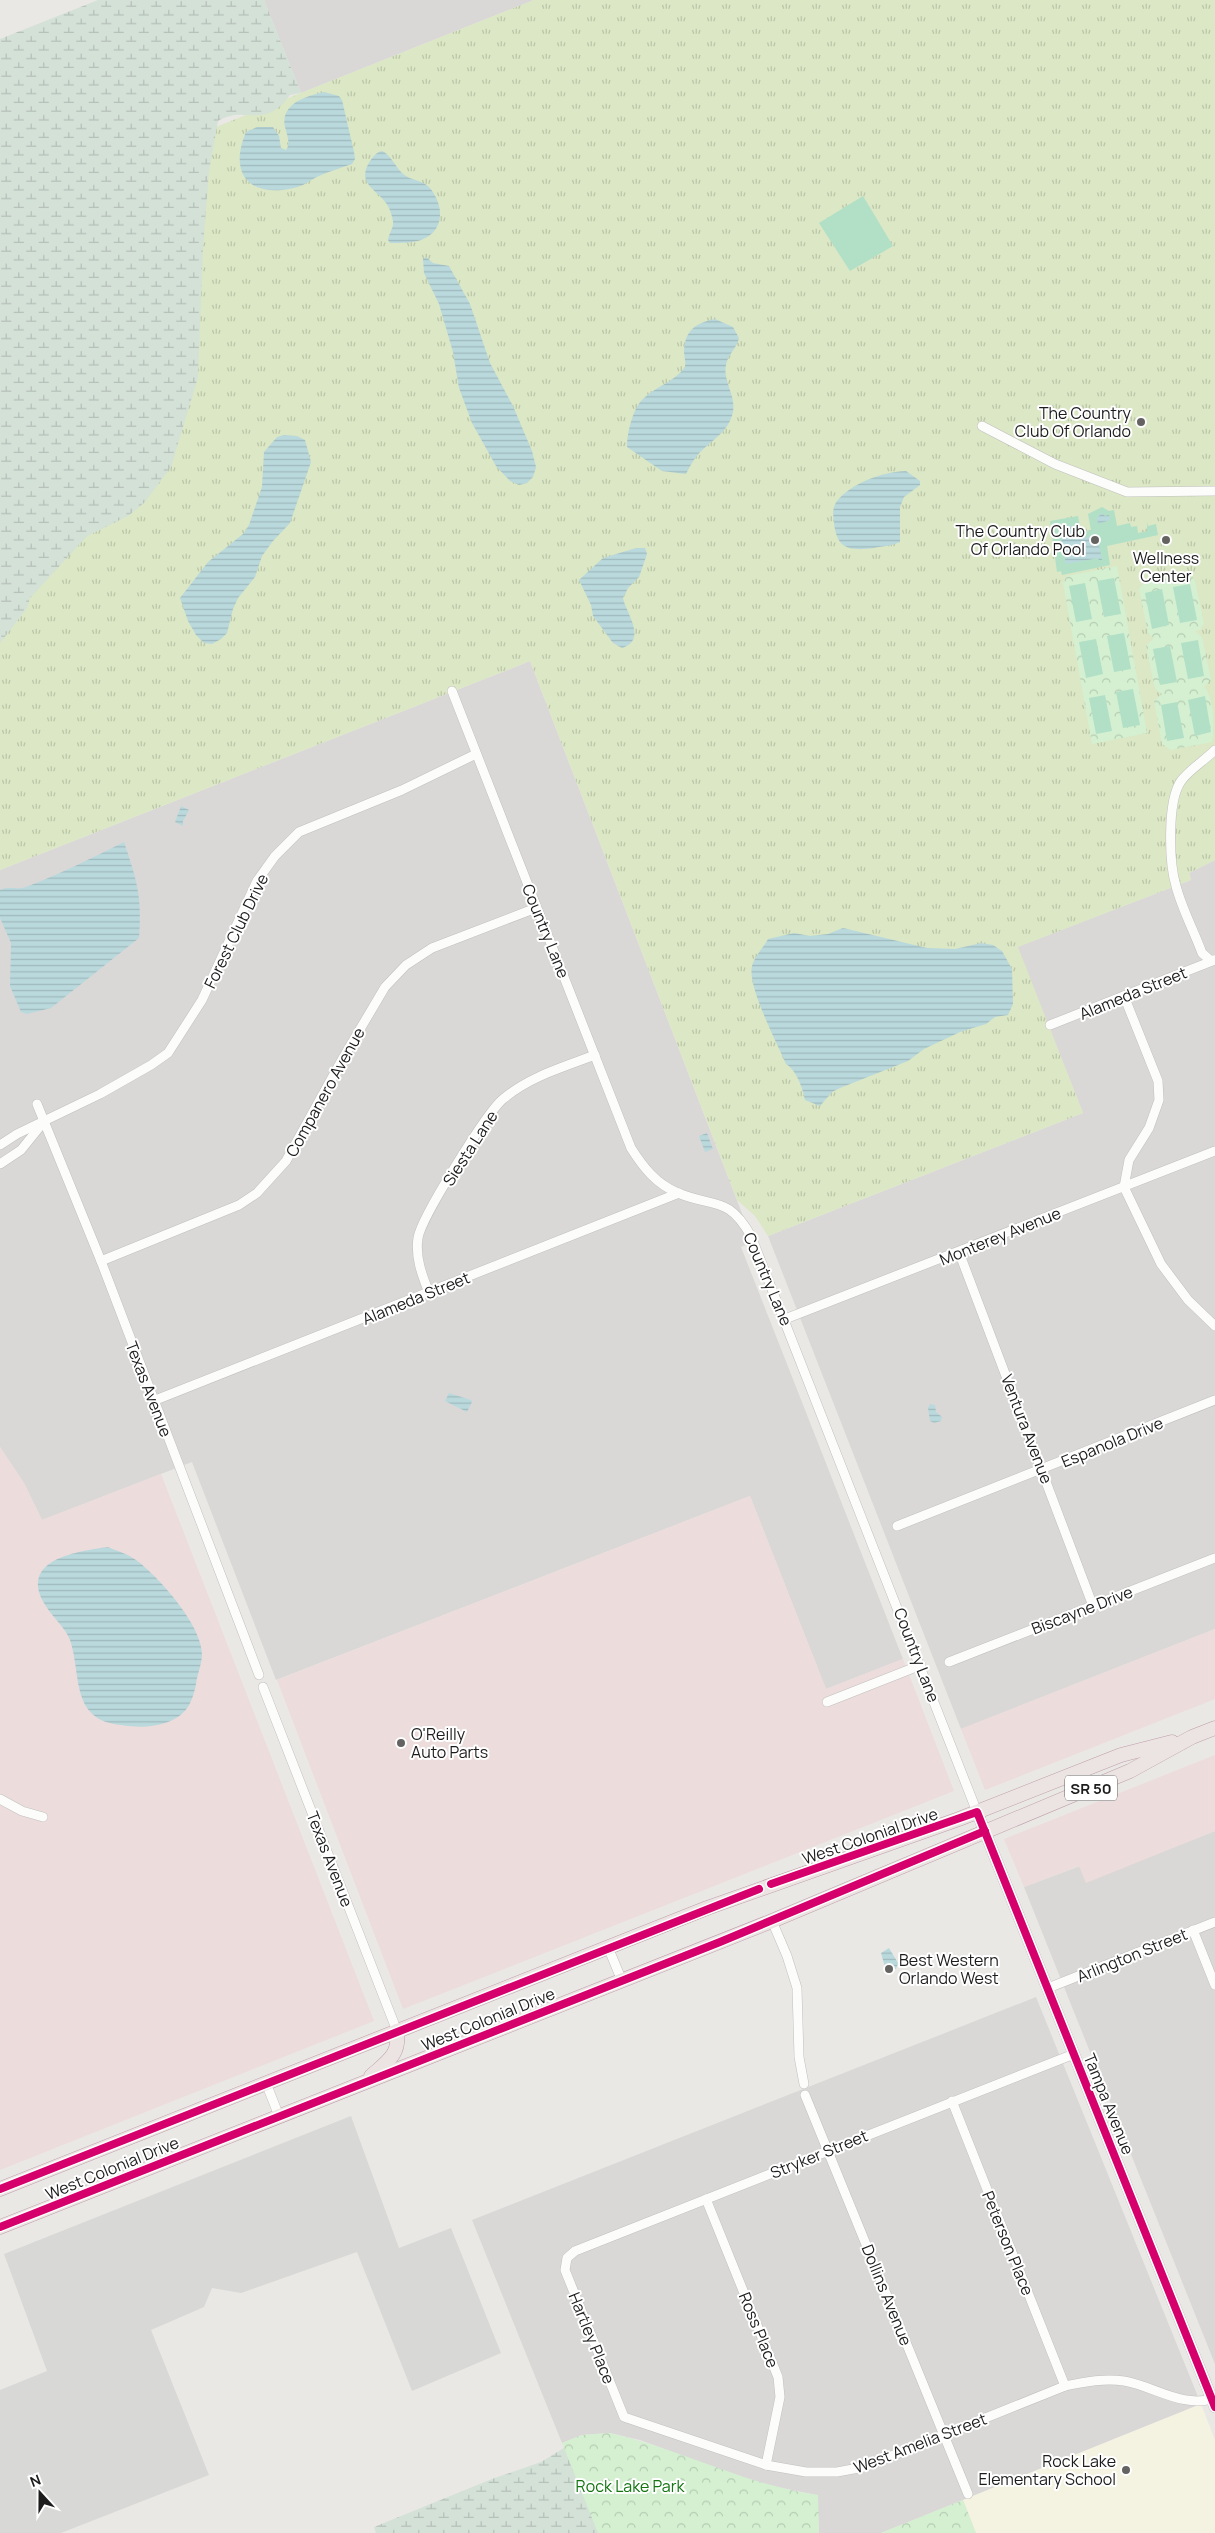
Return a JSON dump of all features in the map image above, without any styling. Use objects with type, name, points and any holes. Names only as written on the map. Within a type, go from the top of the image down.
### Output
[{"type":"highway","name":"West Colonial Drive","points":[[0,2189],[728,1900],[977,1812],[1120,1756],[1192,1737],[1215,1728]]},
{"type":"highway","name":"West Colonial Drive","points":[[0,2227],[772,1921],[1130,1771],[1192,1737]]},
{"type":"highway","points":[[363,2083],[390,2060],[397,2050],[397,2031]]},
{"type":"street","points":[[982,426],[1055,464],[1127,492],[1215,491]]},
{"type":"street","name":"Country Lane","points":[[452,691],[631,1148],[643,1167],[654,1178],[679,1193],[716,1202],[732,1211],[743,1222],[752,1236],[977,1812]]},
{"type":"street","points":[[1215,750],[1181,780],[1175,792],[1172,817],[1172,862],[1176,886],[1202,954],[1210,960],[1215,960]]},
{"type":"street","name":"Forest Club Drive","points":[[0,1145],[100,1094],[168,1053],[202,1000],[257,882],[275,856],[299,832],[402,790],[476,754]]},
{"type":"street","name":"Companero Avenue","points":[[101,1261],[239,1205],[257,1193],[276,1176],[286,1161],[385,987],[406,965],[432,948],[536,908]]},
{"type":"street","name":"Alameda Street","points":[[1050,1025],[1215,960]]},
{"type":"street","points":[[1124,996],[1158,1081],[1159,1100],[1150,1128],[1129,1160],[1124,1187],[1161,1264],[1188,1300],[1215,1326]]},
{"type":"street","name":"Siesta Lane","points":[[429,1293],[418,1266],[418,1237],[483,1122],[502,1100],[529,1081],[595,1055]]},
{"type":"street","name":"Texas Avenue","points":[[37,1104],[101,1261],[258,1675]]},
{"type":"street","name":"Forest Club Drive","points":[[0,1164],[21,1150],[44,1121]]},
{"type":"street","name":"Monterey Avenue","points":[[785,1319],[1215,1151]]},
{"type":"street","name":"Alameda Street","points":[[153,1401],[679,1193]]},
{"type":"street","name":"Ventura Avenue","points":[[959,1252],[1092,1606]]},
{"type":"street","name":"Espanola Drive","points":[[896,1526],[1215,1400]]},
{"type":"street","name":"Biscayne Drive","points":[[950,1662],[1215,1558]]},
{"type":"street","points":[[827,1702],[921,1665]]},
{"type":"street","name":"Texas Avenue","points":[[263,1687],[397,2031]]},
{"type":"street","points":[[0,1799],[22,1811],[43,1817]]},
{"type":"street","name":"Tampa Avenue","points":[[977,1812],[1214,2401]]},
{"type":"street","points":[[772,1921],[788,1956],[797,1988],[798,2057],[804,2084]]},
{"type":"street","name":"Arlington Street","points":[[1048,1988],[1215,1922]]},
{"type":"street","points":[[1193,1930],[1215,1985]]},
{"type":"street","points":[[608,1947],[622,1981]]},
{"type":"street","name":"Stryker Street","points":[[567,2258],[575,2251],[1074,2054]]},
{"type":"street","points":[[266,2083],[279,2116]]},
{"type":"street","name":"Dollins Avenue","points":[[805,2095],[968,2494]]},
{"type":"street","name":"Peterson Place","points":[[952,2101],[1065,2386]]},
{"type":"street","name":"Ross Place","points":[[706,2199],[778,2376],[780,2397],[766,2465]]},
{"type":"street","name":"Hartley Place","points":[[567,2258],[565,2270],[624,2417]]},
{"type":"street","name":"West Amelia Street","points":[[624,2417],[766,2465],[806,2472],[837,2472],[864,2467],[1065,2386],[1100,2380],[1125,2382],[1171,2397],[1214,2401]]},
{"type":"shaded area","points":[[264,0],[534,0],[301,93]]},
{"type":"shaded area","points":[[530,661],[753,1242],[741,1247],[903,1659],[826,1689],[750,1496],[276,1680],[192,1462],[42,1520],[24,1483],[0,1447],[0,870]]},
{"type":"shaded area","points":[[1215,860],[1215,1629],[961,1729],[768,1236],[1083,1113],[1017,947],[1191,880],[1189,873]]},
{"type":"shaded area","points":[[0,1447],[24,1483],[42,1520],[161,1474],[374,2021],[0,2170]]},
{"type":"shaded area","points":[[750,1496],[826,1689],[903,1659],[954,1791],[403,2009],[277,1680]]},
{"type":"shaded area","points":[[1215,1629],[1215,1699],[985,1790],[961,1729]]},
{"type":"shaded area","points":[[1215,1755],[1215,1831],[1086,1883],[1079,1866],[1024,1887],[1004,1839]]},
{"type":"shaded area","points":[[1215,1831],[1215,2364],[1024,1887],[1080,1866],[1086,1882]]},
{"type":"shaded area","points":[[1036,1997],[1201,2404],[881,2533],[819,2533],[817,2495],[757,2483],[640,2440],[610,2433],[582,2435],[562,2443],[472,2220]]},
{"type":"shaded area","points":[[351,2116],[399,2248],[451,2228],[501,2353],[412,2391],[357,2252],[241,2293],[212,2288],[204,2307],[151,2330],[209,2475],[61,2533],[0,2533],[0,2390],[47,2371],[4,2254]]},
{"type":"shaded area","name":"Rock Lake Elementary School","points":[[1201,2404],[1215,2440],[1215,2533],[976,2533],[963,2500]]},
{"type":"green space","points":[[98,0],[264,0],[301,93],[290,95],[281,106],[272,112],[263,115],[228,116],[218,121],[209,171],[203,246],[198,377],[171,467],[144,503],[128,516],[87,536],[30,598],[27,608],[0,643],[0,39]]},
{"type":"green space","name":"The Country Club Of Orlando","points":[[534,0],[1215,0],[1215,860],[1189,873],[1191,880],[1018,947],[1083,1113],[768,1236],[755,1216],[737,1200],[530,661],[0,870],[0,213]]},
{"type":"green space","points":[[863,196],[893,246],[850,271],[819,223]]},
{"type":"green space","name":"The Country Club Of Orlando Pool","points":[[1102,507],[1109,511],[1114,510],[1117,526],[1130,523],[1131,527],[1137,526],[1138,533],[1147,531],[1147,522],[1148,526],[1156,524],[1158,535],[1107,546],[1110,565],[1062,575],[1061,571],[1057,572],[1050,521],[1078,516],[1081,532],[1091,530],[1088,514]]},
{"type":"green space","points":[[1117,566],[1147,733],[1092,744],[1063,583],[1067,576]]},
{"type":"green space","points":[[1190,574],[1195,581],[1204,623],[1200,630],[1195,631],[1202,637],[1211,679],[1204,687],[1212,705],[1213,737],[1212,742],[1171,750],[1162,744],[1154,701],[1162,694],[1155,689],[1146,646],[1154,638],[1148,633],[1139,589],[1144,583]]},
{"type":"green space","points":[[1114,578],[1121,614],[1104,617],[1097,581]]},
{"type":"green space","points":[[1085,583],[1092,619],[1076,622],[1069,586]]},
{"type":"green space","points":[[1190,584],[1197,620],[1180,623],[1173,587]]},
{"type":"green space","points":[[1162,589],[1169,625],[1152,629],[1145,593]]},
{"type":"green space","points":[[1124,633],[1131,669],[1114,672],[1107,636]]},
{"type":"green space","points":[[1096,639],[1103,674],[1086,678],[1079,642]]},
{"type":"green space","points":[[1198,640],[1204,676],[1188,679],[1181,643]]},
{"type":"green space","points":[[1170,646],[1177,682],[1160,685],[1153,649]]},
{"type":"green space","points":[[1133,689],[1140,725],[1123,728],[1116,692]]},
{"type":"green space","points":[[1105,695],[1112,731],[1096,734],[1089,698]]},
{"type":"green space","points":[[1205,696],[1211,732],[1195,736],[1188,700]]},
{"type":"green space","points":[[1177,702],[1184,738],[1167,741],[1161,705]]},
{"type":"green space","name":"Rock Lake Park","points":[[610,2433],[662,2448],[765,2483],[818,2495],[819,2533],[598,2533],[562,2443],[582,2435]]},
{"type":"green space","points":[[572,2443],[715,2533],[376,2533],[374,2527],[492,2479],[541,2462]]},
{"type":"green space","points":[[963,2500],[976,2533],[881,2533]]},
{"type":"water","points":[[324,92],[339,96],[342,100],[354,152],[355,159],[352,164],[323,174],[294,188],[265,190],[247,180],[242,171],[240,160],[241,147],[246,132],[257,127],[273,127],[279,136],[281,148],[286,150],[288,136],[285,127],[286,112],[296,102]]},
{"type":"water","points":[[382,151],[388,155],[405,176],[429,187],[438,201],[440,216],[438,224],[429,236],[421,240],[390,243],[388,240],[393,224],[391,212],[386,203],[369,185],[365,175],[370,161],[376,154]]},
{"type":"water","points":[[426,257],[433,263],[449,266],[470,304],[490,363],[513,406],[532,451],[536,467],[533,477],[527,483],[519,485],[510,481],[496,466],[472,423],[459,388],[453,352],[439,304],[424,273],[423,259]]},
{"type":"water","points":[[715,319],[733,327],[739,338],[726,365],[725,372],[733,399],[733,413],[727,426],[696,457],[686,474],[662,471],[627,447],[631,421],[637,407],[644,398],[671,380],[685,367],[685,343],[693,328]]},
{"type":"water","points":[[284,435],[297,436],[305,440],[311,462],[290,523],[262,556],[255,577],[238,598],[233,609],[227,633],[212,644],[204,643],[196,635],[188,621],[180,598],[208,562],[243,534],[249,525],[262,487],[264,452],[277,437]]},
{"type":"water","points":[[906,471],[920,481],[920,485],[904,497],[900,507],[900,542],[887,546],[858,549],[852,549],[842,544],[838,539],[833,514],[837,501],[851,488],[869,479],[888,473]]},
{"type":"water","points":[[1102,513],[1105,516],[1109,515],[1110,520],[1098,524],[1097,518]]},
{"type":"water","name":"The Country Club Of Orlando Pool","points":[[1072,525],[1075,540],[1097,535],[1102,560],[1098,558],[1066,564],[1059,527]]},
{"type":"water","points":[[636,548],[645,548],[647,554],[639,577],[628,588],[623,598],[635,633],[634,639],[630,644],[622,648],[613,643],[593,616],[591,605],[579,580],[603,558]]},
{"type":"water","points":[[181,806],[189,810],[183,821],[183,826],[175,822]]},
{"type":"water","points":[[124,842],[138,889],[140,911],[139,938],[51,1008],[27,1014],[21,1012],[10,986],[11,943],[0,918],[0,890],[26,887]]},
{"type":"water","points":[[843,928],[927,948],[955,949],[981,943],[993,945],[1002,951],[1012,969],[1013,1004],[1008,1015],[995,1017],[986,1024],[960,1032],[924,1049],[908,1061],[840,1088],[832,1092],[820,1106],[805,1100],[803,1090],[793,1070],[786,1064],[758,1000],[754,987],[752,966],[768,939],[794,933],[810,936],[828,934]]},
{"type":"water","points":[[707,1133],[713,1149],[705,1152],[699,1136]]},
{"type":"water","points":[[449,1393],[471,1400],[472,1402],[467,1412],[445,1401]]},
{"type":"water","points":[[930,1404],[935,1405],[936,1412],[942,1417],[941,1421],[934,1423],[930,1421],[928,1408]]},
{"type":"water","points":[[108,1547],[133,1558],[156,1577],[187,1616],[200,1642],[201,1662],[190,1703],[178,1717],[159,1725],[127,1726],[105,1721],[93,1715],[81,1694],[70,1640],[44,1603],[38,1588],[39,1576],[46,1567],[56,1560],[82,1551]]},
{"type":"water","points":[[889,1948],[898,1963],[896,1969],[891,1970],[885,1967],[881,1953]]},
{"type":"cycle path","points":[[771,1884],[977,1812],[1215,2407]]},
{"type":"cycle path","points":[[0,2227],[720,1942],[985,1831]]},
{"type":"cycle path","points":[[0,2189],[759,1889]]},
{"type":"place","name":"The Country Club Of Orlando","points":[[1141,422]]},
{"type":"place","name":"The Country Club Of Orlando Pool","points":[[1095,540]]},
{"type":"place","name":"Wellness Center","points":[[1166,540]]},
{"type":"place","name":"O'Reilly Auto Parts","points":[[401,1743]]},
{"type":"place","name":"Best Western Orlando West","points":[[889,1969]]},
{"type":"place","name":"Rock Lake Elementary School","points":[[1126,2470]]}]
